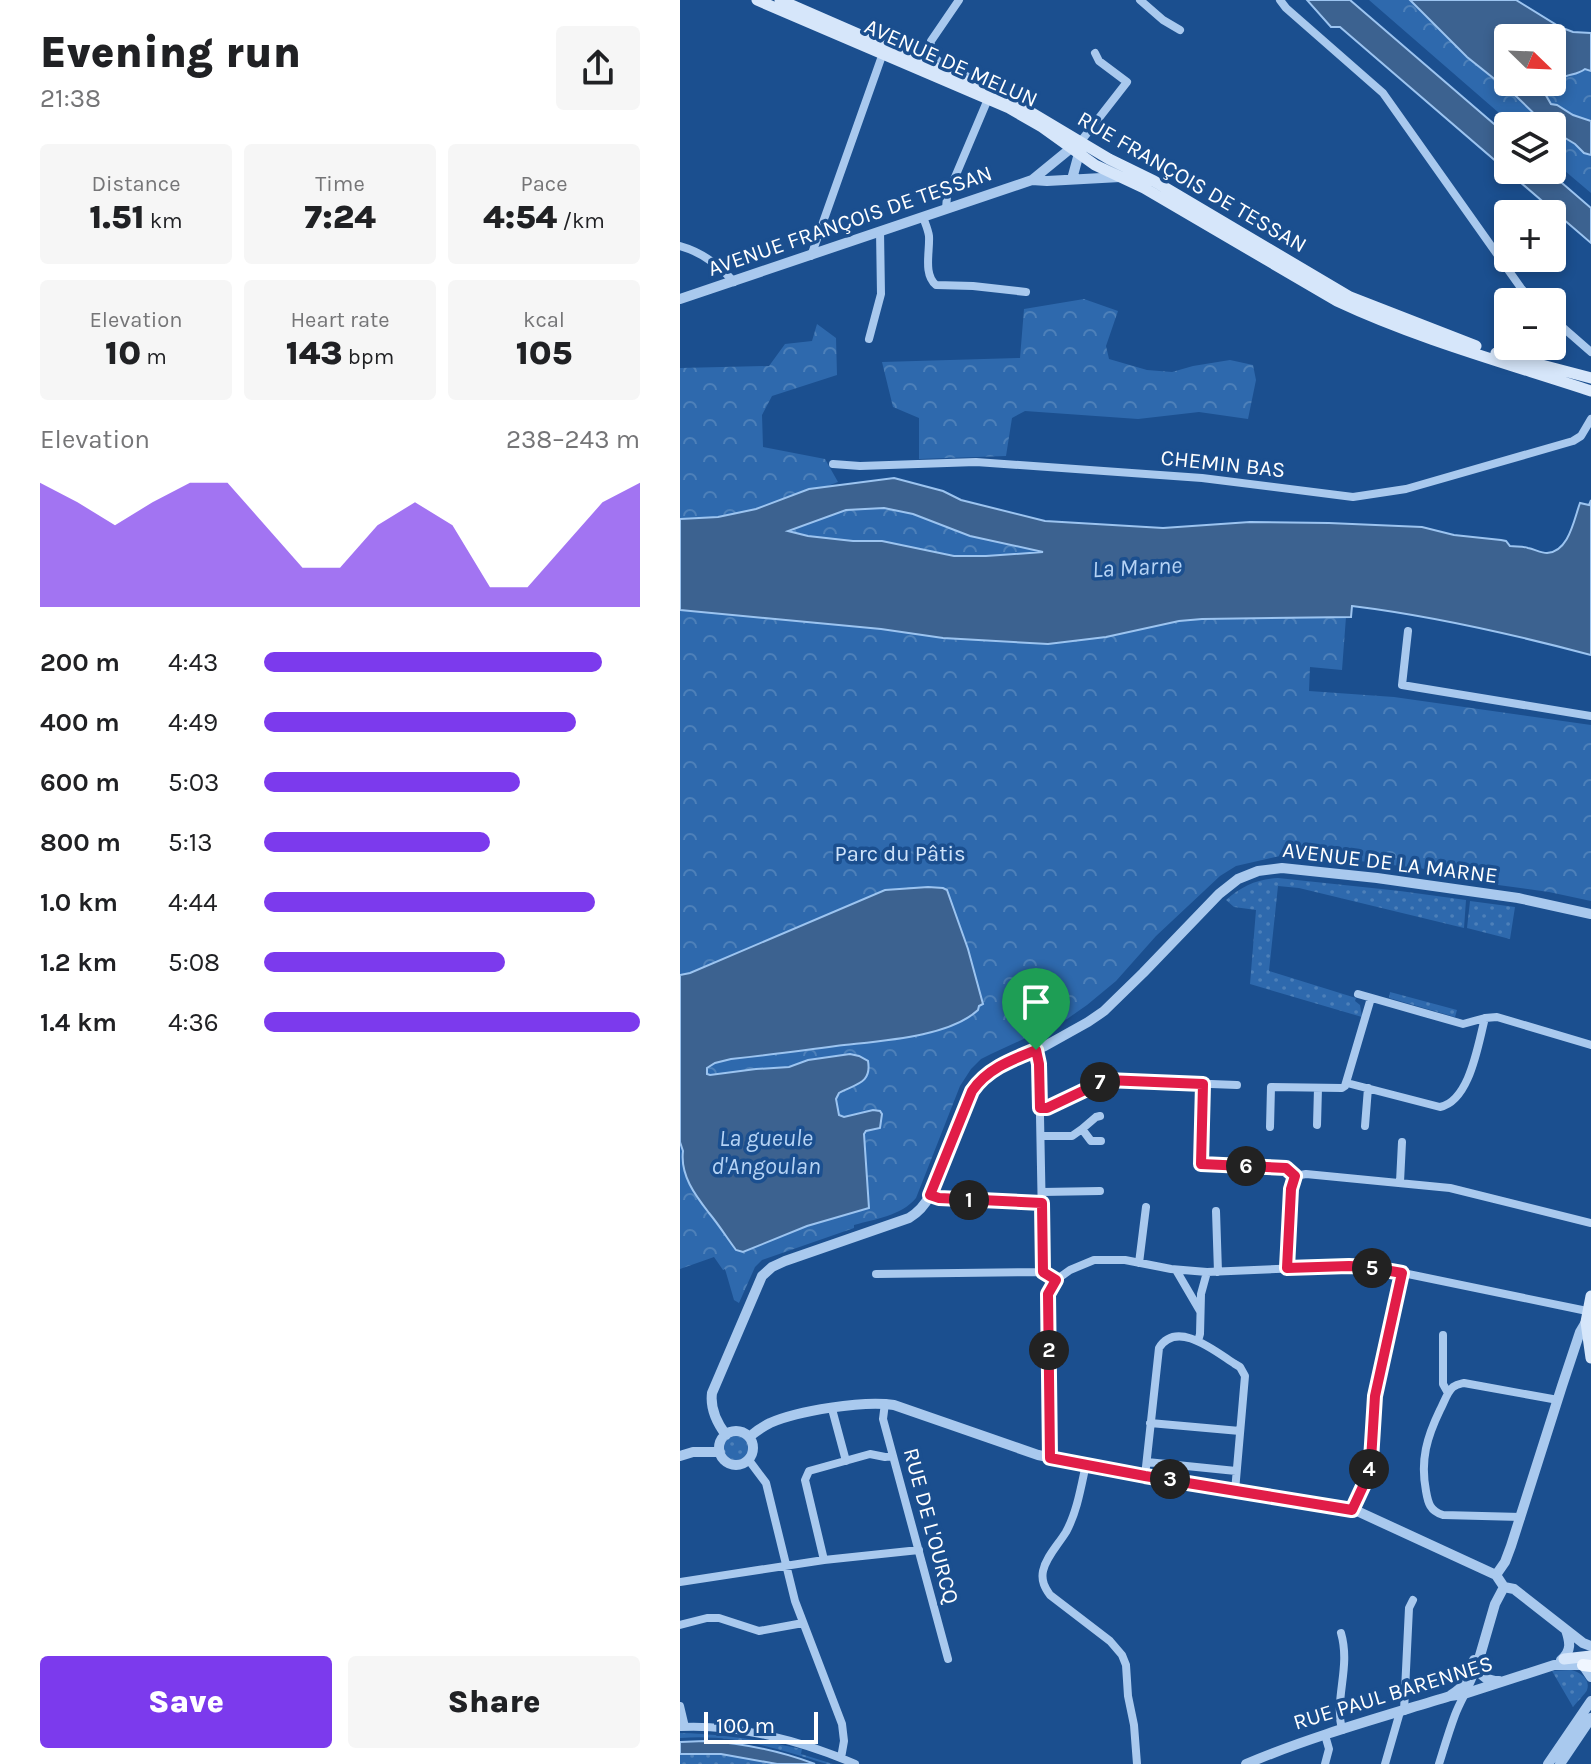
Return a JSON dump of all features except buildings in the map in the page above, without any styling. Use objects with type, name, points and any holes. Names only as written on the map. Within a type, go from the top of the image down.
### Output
[{"type":"main road","name":"AVENUE DE MELUN","points":[[757,0],[1027,117],[1095,165],[1144,188],[1287,272]]},
{"type":"main road","name":"RUE FRANÇOIS DE TESSAN","points":[[780,0],[1030,110],[1109,159],[1154,181],[1350,297],[1481,349],[1591,378]]},
{"type":"main road","name":"RUE FRANÇOIS DE TESSAN","points":[[1287,272],[1360,312],[1449,345],[1591,391]]},
{"type":"main road","points":[[1591,1296],[1586,1317],[1591,1358]]},
{"type":"main road","points":[[1559,1662],[1588,1662]]},
{"type":"street","points":[[959,0],[930,46],[935,58],[968,75],[974,84]]},
{"type":"street","points":[[1140,0],[1180,30]]},
{"type":"street","points":[[1280,0],[1383,93],[1521,288]]},
{"type":"street","points":[[811,256],[883,53]]},
{"type":"street","points":[[1072,179],[1075,152],[1081,141],[1127,82],[1099,61],[1095,53]]},
{"type":"street","points":[[946,209],[947,196],[988,99]]},
{"type":"street","points":[[1032,180],[1075,152]]},
{"type":"street","points":[[1057,161],[1072,179]]},
{"type":"street","points":[[1032,180],[1120,177]]},
{"type":"street","name":"AVENUE FRANÇOIS DE TESSAN","points":[[680,299],[1032,180]]},
{"type":"street","points":[[923,217],[929,233],[929,272],[931,281],[936,285],[1026,292]]},
{"type":"street","points":[[869,339],[881,294],[880,231]]},
{"type":"street","points":[[680,246],[705,256],[734,282]]},
{"type":"street","points":[[1566,330],[1591,352]]},
{"type":"street","name":"CHEMIN BAS","points":[[833,464],[976,462],[1202,478],[1353,497],[1406,489],[1573,441],[1581,436],[1591,419]]},
{"type":"street","points":[[1408,631],[1402,685],[1591,716]]},
{"type":"street","name":"AVENUE DE LA MARNE","points":[[726,1435],[714,1414],[712,1393],[762,1276],[785,1261],[909,1218],[920,1210],[930,1195],[972,1091],[979,1081],[994,1069],[1036,1050],[1104,1011],[1219,894],[1238,879],[1264,869],[1282,868],[1518,898],[1591,914]]},
{"type":"street","points":[[1358,994],[1463,1024],[1497,1017],[1591,1045]]},
{"type":"street","points":[[1270,1127],[1271,1087],[1342,1088],[1347,1083],[1371,998]]},
{"type":"street","points":[[1347,1083],[1440,1107],[1449,1105],[1467,1083],[1485,1018]]},
{"type":"street","points":[[1036,1050],[1039,1064],[1043,1272]]},
{"type":"street","points":[[1040,1108],[1047,1108],[1106,1080],[1237,1085]]},
{"type":"street","points":[[1203,1084],[1201,1164],[1286,1168],[1295,1176]]},
{"type":"street","points":[[1317,1125],[1318,1088]]},
{"type":"street","points":[[1365,1126],[1368,1088]]},
{"type":"street","points":[[1041,1136],[1072,1136],[1100,1116]]},
{"type":"street","points":[[1082,1129],[1091,1141],[1101,1141]]},
{"type":"street","points":[[1400,1182],[1402,1142]]},
{"type":"street","points":[[1295,1176],[1306,1174],[1450,1188],[1591,1223]]},
{"type":"street","points":[[1287,1268],[1291,1189],[1295,1176]]},
{"type":"street","points":[[1083,1181],[1084,1191]]},
{"type":"street","points":[[1042,1192],[1100,1191]]},
{"type":"street","points":[[930,1195],[1042,1203]]},
{"type":"street","points":[[1139,1263],[1146,1207]]},
{"type":"street","points":[[1216,1211],[1218,1272]]},
{"type":"street","points":[[1050,1458],[1048,1294],[1056,1280],[1077,1266],[1094,1260],[1125,1260],[1176,1270],[1207,1272],[1368,1267],[1586,1317],[1521,1517],[1507,1557],[1496,1575]]},
{"type":"street","points":[[1176,1270],[1200,1311]]},
{"type":"street","points":[[876,1274],[1043,1272],[1056,1280]]},
{"type":"street","points":[[1198,1341],[1201,1294],[1207,1272]]},
{"type":"street","points":[[1352,1510],[1366,1480],[1371,1460],[1375,1396],[1402,1273]]},
{"type":"street","points":[[1443,1335],[1443,1384],[1448,1393]]},
{"type":"street","points":[[1145,1476],[1157,1354],[1161,1344],[1170,1337],[1188,1338],[1198,1341],[1243,1371],[1245,1381],[1235,1491]]},
{"type":"street","points":[[1521,1517],[1437,1513],[1430,1506],[1424,1481],[1424,1455],[1430,1431],[1455,1385],[1464,1383],[1558,1400]]},
{"type":"street","points":[[749,1437],[772,1422],[794,1415],[885,1403],[1050,1458],[1352,1510],[1496,1575],[1504,1587],[1514,1589],[1591,1646]]},
{"type":"street","name":"RUE DE L'OURCQ","points":[[885,1403],[883,1419],[948,1659]]},
{"type":"street","points":[[832,1409],[846,1461]]},
{"type":"street","points":[[1150,1423],[1240,1431]]},
{"type":"street","points":[[738,1431],[749,1437],[753,1448],[748,1459],[741,1464],[731,1464],[725,1460],[720,1452],[726,1435],[738,1431]]},
{"type":"street","points":[[680,1456],[693,1452],[720,1452]]},
{"type":"street","points":[[824,1560],[805,1480],[809,1471],[870,1454],[893,1456]]},
{"type":"street","points":[[748,1459],[766,1483],[795,1601],[842,1724],[844,1741],[841,1758]]},
{"type":"street","points":[[1147,1462],[1236,1471]]},
{"type":"street","points":[[1086,1464],[1071,1520],[1046,1563],[1044,1586],[1050,1595],[1110,1641],[1122,1655],[1126,1665],[1137,1764]]},
{"type":"street","points":[[680,1582],[824,1560],[919,1550]]},
{"type":"street","points":[[1439,1764],[1477,1666],[1495,1604],[1504,1587]]},
{"type":"street","points":[[1385,1764],[1402,1711],[1409,1608],[1413,1600]]},
{"type":"street","points":[[680,1625],[719,1618],[759,1631],[803,1623]]},
{"type":"street","points":[[1559,1662],[1569,1649],[1566,1630]]},
{"type":"street","points":[[1341,1633],[1345,1649],[1339,1711],[1342,1730]]},
{"type":"street","points":[[1450,1696],[1461,1690],[1468,1680],[1482,1644]]},
{"type":"street","name":"RUE PAUL BARENNES","points":[[1246,1764],[1325,1735],[1494,1685],[1559,1662]]},
{"type":"street","points":[[1588,1662],[1591,1677]]},
{"type":"street","points":[[1477,1666],[1489,1680],[1501,1681]]},
{"type":"street","points":[[1548,1764],[1591,1701]]},
{"type":"street","points":[[680,1706],[682,1727],[719,1728],[784,1738],[855,1764]]},
{"type":"street","points":[[1564,1761],[1591,1718]]},
{"type":"street","points":[[1325,1735],[1329,1749],[1326,1763]]},
{"type":"green space","points":[[1369,0],[1410,0],[1467,57],[1494,79],[1494,96],[1516,96],[1533,112],[1498,112]]},
{"type":"green space","points":[[1586,69],[1591,71],[1591,121],[1551,104],[1546,96],[1566,96],[1566,76]]},
{"type":"green space","points":[[1566,139],[1591,155],[1591,193],[1566,172]]},
{"type":"green space","points":[[1084,299],[1118,311],[1106,346],[1109,359],[1147,370],[1172,372],[1230,360],[1253,365],[1256,380],[1248,419],[1199,412],[1138,419],[1025,411],[1012,418],[1006,456],[919,459],[919,418],[893,407],[882,362],[1020,358],[1024,309]]},
{"type":"green space","points":[[817,324],[836,338],[837,375],[772,396],[762,415],[763,447],[825,459],[838,482],[733,517],[680,522],[680,368],[769,366],[785,344],[812,341]]},
{"type":"green space","points":[[884,508],[913,514],[970,536],[1046,552],[954,556],[882,541],[853,541],[786,531],[846,510]]},
{"type":"green space","name":"Parc du Pâtis","points":[[680,610],[944,638],[1048,644],[1106,637],[1179,621],[1346,617],[1342,670],[1310,667],[1309,691],[1394,697],[1591,725],[1591,901],[1476,882],[1467,874],[1293,853],[1236,866],[1220,876],[1156,936],[1116,981],[1087,1005],[1067,1019],[981,1059],[971,1069],[960,1086],[916,1198],[910,1204],[887,1216],[854,1225],[854,1228],[762,1260],[755,1267],[739,1303],[734,1300],[725,1269],[714,1257],[680,1269]]},
{"type":"green space","points":[[1278,878],[1466,900],[1464,928],[1299,888],[1278,886],[1269,971],[1356,998],[1362,1017],[1250,984],[1256,910],[1234,907],[1226,900],[1250,884]]},
{"type":"green space","points":[[1470,901],[1515,907],[1510,939],[1467,928]]},
{"type":"green space","points":[[1390,992],[1457,1010],[1455,1017],[1389,998]]},
{"type":"green space","points":[[736,1436],[745,1439],[748,1448],[745,1457],[736,1460],[727,1457],[724,1448],[727,1439]]},
{"type":"green space","points":[[1571,1670],[1584,1676],[1588,1686],[1573,1707],[1552,1671]]},
{"type":"green space","points":[[680,1733],[726,1736],[802,1749],[801,1754],[833,1764],[737,1740],[680,1738]]},
{"type":"green space","points":[[680,1754],[721,1754],[777,1764],[680,1764]]},
{"type":"water","points":[[1307,0],[1350,0],[1494,124],[1494,160],[1340,27],[1331,27]]},
{"type":"water","points":[[1410,0],[1516,0],[1555,24],[1494,24],[1494,79],[1467,57]]},
{"type":"water","points":[[1566,29],[1591,33],[1591,71],[1585,69],[1566,76]]},
{"type":"water","points":[[1546,96],[1551,104],[1591,121],[1591,155],[1566,139],[1566,112],[1533,112],[1517,97]]},
{"type":"water","points":[[1522,184],[1563,184],[1591,208],[1591,243],[1566,221],[1566,200],[1541,200]]},
{"type":"water","name":"La Marne","points":[[894,478],[943,491],[961,500],[1045,521],[1163,528],[1250,522],[1422,527],[1454,535],[1506,541],[1510,546],[1547,553],[1561,547],[1566,541],[1580,503],[1589,505],[1591,500],[1591,655],[1472,626],[1352,606],[1351,617],[1179,621],[1106,637],[1048,644],[943,638],[680,610],[680,519],[718,517],[756,509],[809,489]],"holes":[[[884,508],[913,514],[970,536],[1043,552],[954,556],[882,541],[853,541],[788,531],[846,510]]]},
{"type":"water","name":"La gueule d'Angoulan","points":[[928,887],[947,890],[983,1004],[978,1010],[949,1027],[911,1037],[731,1059],[707,1068],[710,1075],[789,1067],[808,1060],[850,1054],[859,1056],[868,1061],[869,1069],[865,1079],[839,1093],[836,1099],[839,1115],[844,1117],[873,1110],[882,1114],[880,1128],[864,1134],[869,1208],[807,1226],[743,1252],[736,1250],[694,1192],[684,1168],[680,1142],[680,975],[885,890]]},
{"type":"water","points":[[705,1741],[761,1748],[815,1764],[777,1764],[721,1754],[680,1754],[680,1742]]},
{"type":"route","points":[[1036,1050],[1039,1058],[1040,1108],[1047,1108],[1106,1080],[1203,1084],[1201,1164],[1286,1168],[1295,1176],[1291,1189],[1287,1268],[1349,1266],[1402,1273],[1375,1396],[1369,1470],[1352,1510],[1050,1458],[1048,1294],[1056,1280],[1043,1272],[1042,1203],[930,1195],[972,1091],[979,1081],[994,1069],[1036,1050]]}]
